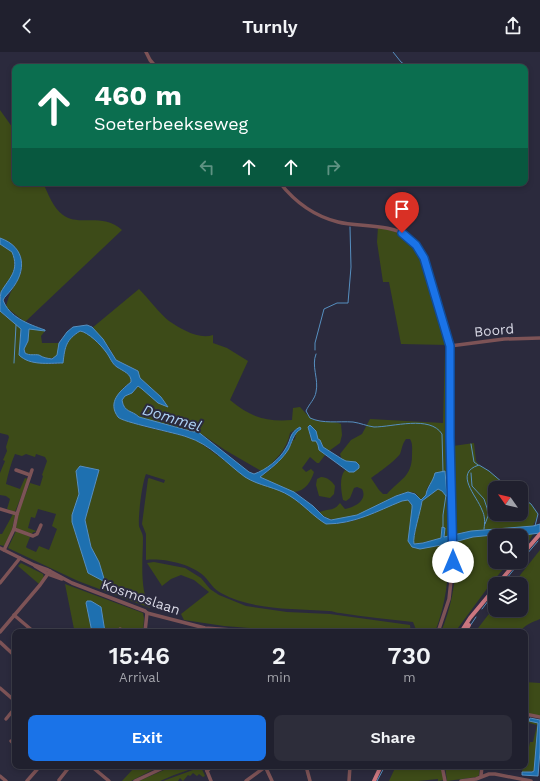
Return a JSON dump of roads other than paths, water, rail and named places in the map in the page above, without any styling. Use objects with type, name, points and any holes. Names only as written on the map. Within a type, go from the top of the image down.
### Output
[{"type":"main road","points":[[528,548],[540,534]]},
{"type":"main road","points":[[504,577],[510,569]]},
{"type":"main road","points":[[463,629],[488,597]]},
{"type":"main road","points":[[466,629],[476,612]]},
{"type":"main road","points":[[374,781],[380,769]]},
{"type":"street","points":[[146,52],[153,64]]},
{"type":"street","points":[[282,186],[290,196],[311,211],[321,216],[339,222],[388,228],[406,235],[416,245],[424,258],[450,346],[450,437],[453,562],[449,599],[439,629]]},
{"type":"street","name":"Boord","points":[[450,346],[504,339],[540,338]]},
{"type":"street","points":[[16,470],[30,475]]},
{"type":"street","points":[[2,549],[14,529],[17,514],[32,470]]},
{"type":"street","points":[[0,509],[17,514]]},
{"type":"street","points":[[14,529],[33,536],[37,534],[41,525]]},
{"type":"street","name":"Kosmoslaan","points":[[2,549],[64,580],[147,613],[205,628],[219,629]]},
{"type":"street","points":[[0,582],[20,558]]},
{"type":"street","points":[[0,632],[49,572]]},
{"type":"street","points":[[146,629],[147,613]]},
{"type":"street","points":[[14,615],[30,629]]},
{"type":"street","points":[[0,642],[12,653]]},
{"type":"street","points":[[0,688],[12,698]]},
{"type":"street","points":[[6,719],[12,712]]},
{"type":"street","points":[[528,715],[540,717]]},
{"type":"street","points":[[27,781],[37,769]]},
{"type":"street","points":[[58,780],[67,769]]},
{"type":"street","points":[[95,769],[109,781]]},
{"type":"street","points":[[135,781],[161,769]]},
{"type":"street","points":[[246,781],[261,769]]},
{"type":"street","points":[[266,769],[272,781]]},
{"type":"street","points":[[307,769],[310,781]]},
{"type":"street","points":[[349,781],[350,769]]},
{"type":"street","points":[[443,769],[445,781]]},
{"type":"street","points":[[481,776],[482,769]]},
{"type":"street","points":[[207,771],[211,781]]},
{"type":"street","points":[[462,781],[476,779],[489,774],[531,781]]},
{"type":"street","points":[[0,776],[6,781]]},
{"type":"water","points":[[0,238],[9,242],[19,253],[21,260],[20,275],[3,300],[6,306],[20,319],[45,330],[29,329],[28,341],[24,349],[25,353],[52,359],[57,355],[59,343],[67,332],[73,327],[87,325],[92,327],[103,339],[116,360],[138,371],[140,378],[161,397],[168,407],[158,403],[138,386],[132,393],[125,396],[122,400],[126,409],[139,417],[194,432],[197,431],[249,472],[254,474],[272,464],[286,448],[292,434],[300,427],[301,429],[294,436],[288,450],[282,458],[260,477],[294,492],[313,506],[324,517],[331,520],[357,515],[396,496],[408,492],[415,494],[421,500],[426,495],[435,473],[445,471],[447,496],[438,489],[422,501],[414,536],[414,544],[441,538],[442,527],[445,528],[444,537],[471,531],[488,530],[488,536],[473,537],[420,549],[412,547],[408,541],[412,505],[408,500],[347,522],[326,524],[290,496],[279,490],[245,477],[203,444],[181,435],[121,419],[115,412],[114,402],[119,393],[131,382],[131,379],[127,373],[115,366],[101,346],[87,334],[80,331],[72,337],[67,344],[63,363],[34,362],[23,359],[19,355],[21,329],[0,311],[1,292],[12,274],[15,264],[12,252],[0,244]]},
{"type":"water","points":[[310,425],[316,431],[318,439],[323,447],[346,461],[356,462],[359,465],[359,468],[354,472],[349,472],[319,450],[316,441],[312,441],[308,427]]},
{"type":"water","points":[[80,466],[99,470],[85,520],[91,547],[99,562],[105,582],[88,573],[72,522],[72,515],[79,494],[76,471]]},
{"type":"water","points":[[540,524],[540,533],[528,534],[528,529],[496,529],[533,526]]},
{"type":"water","points":[[87,601],[91,601],[101,607],[105,629],[91,629],[86,603]]},
{"type":"water","points":[[530,718],[540,720],[538,776],[522,775],[522,772],[534,771],[538,723],[529,721]]},
{"type":"waterway","points":[[393,52],[404,64]]},
{"type":"waterway","points":[[315,350],[315,343],[324,309],[337,303],[348,303],[351,267],[350,227]]},
{"type":"waterway","points":[[14,363],[16,325]]},
{"type":"waterway","points":[[316,354],[314,363],[317,387],[314,397],[306,411],[310,418],[325,422],[353,422],[374,427],[411,423],[429,425],[436,428],[442,434],[443,472]]},
{"type":"waterway","points":[[471,444],[474,462],[478,465]]},
{"type":"waterway","points":[[484,529],[484,515],[469,485],[467,479],[468,473],[471,469],[479,465],[501,481]]},
{"type":"waterway","points":[[471,473],[472,486],[484,499],[487,508],[488,516],[485,524]]},
{"type":"waterway","points":[[443,527],[446,495]]},
{"type":"waterway","points":[[528,502],[538,514],[535,526]]},
{"type":"waterway","points":[[528,553],[538,541]]},
{"type":"waterway","points":[[508,577],[514,569]]},
{"type":"waterway","points":[[482,609],[488,601]]},
{"type":"waterway","points":[[470,626],[476,617]]},
{"type":"waterway","points":[[377,781],[383,769]]},
{"type":"water label","name":"Dommel","points":[[172,418]]}]
